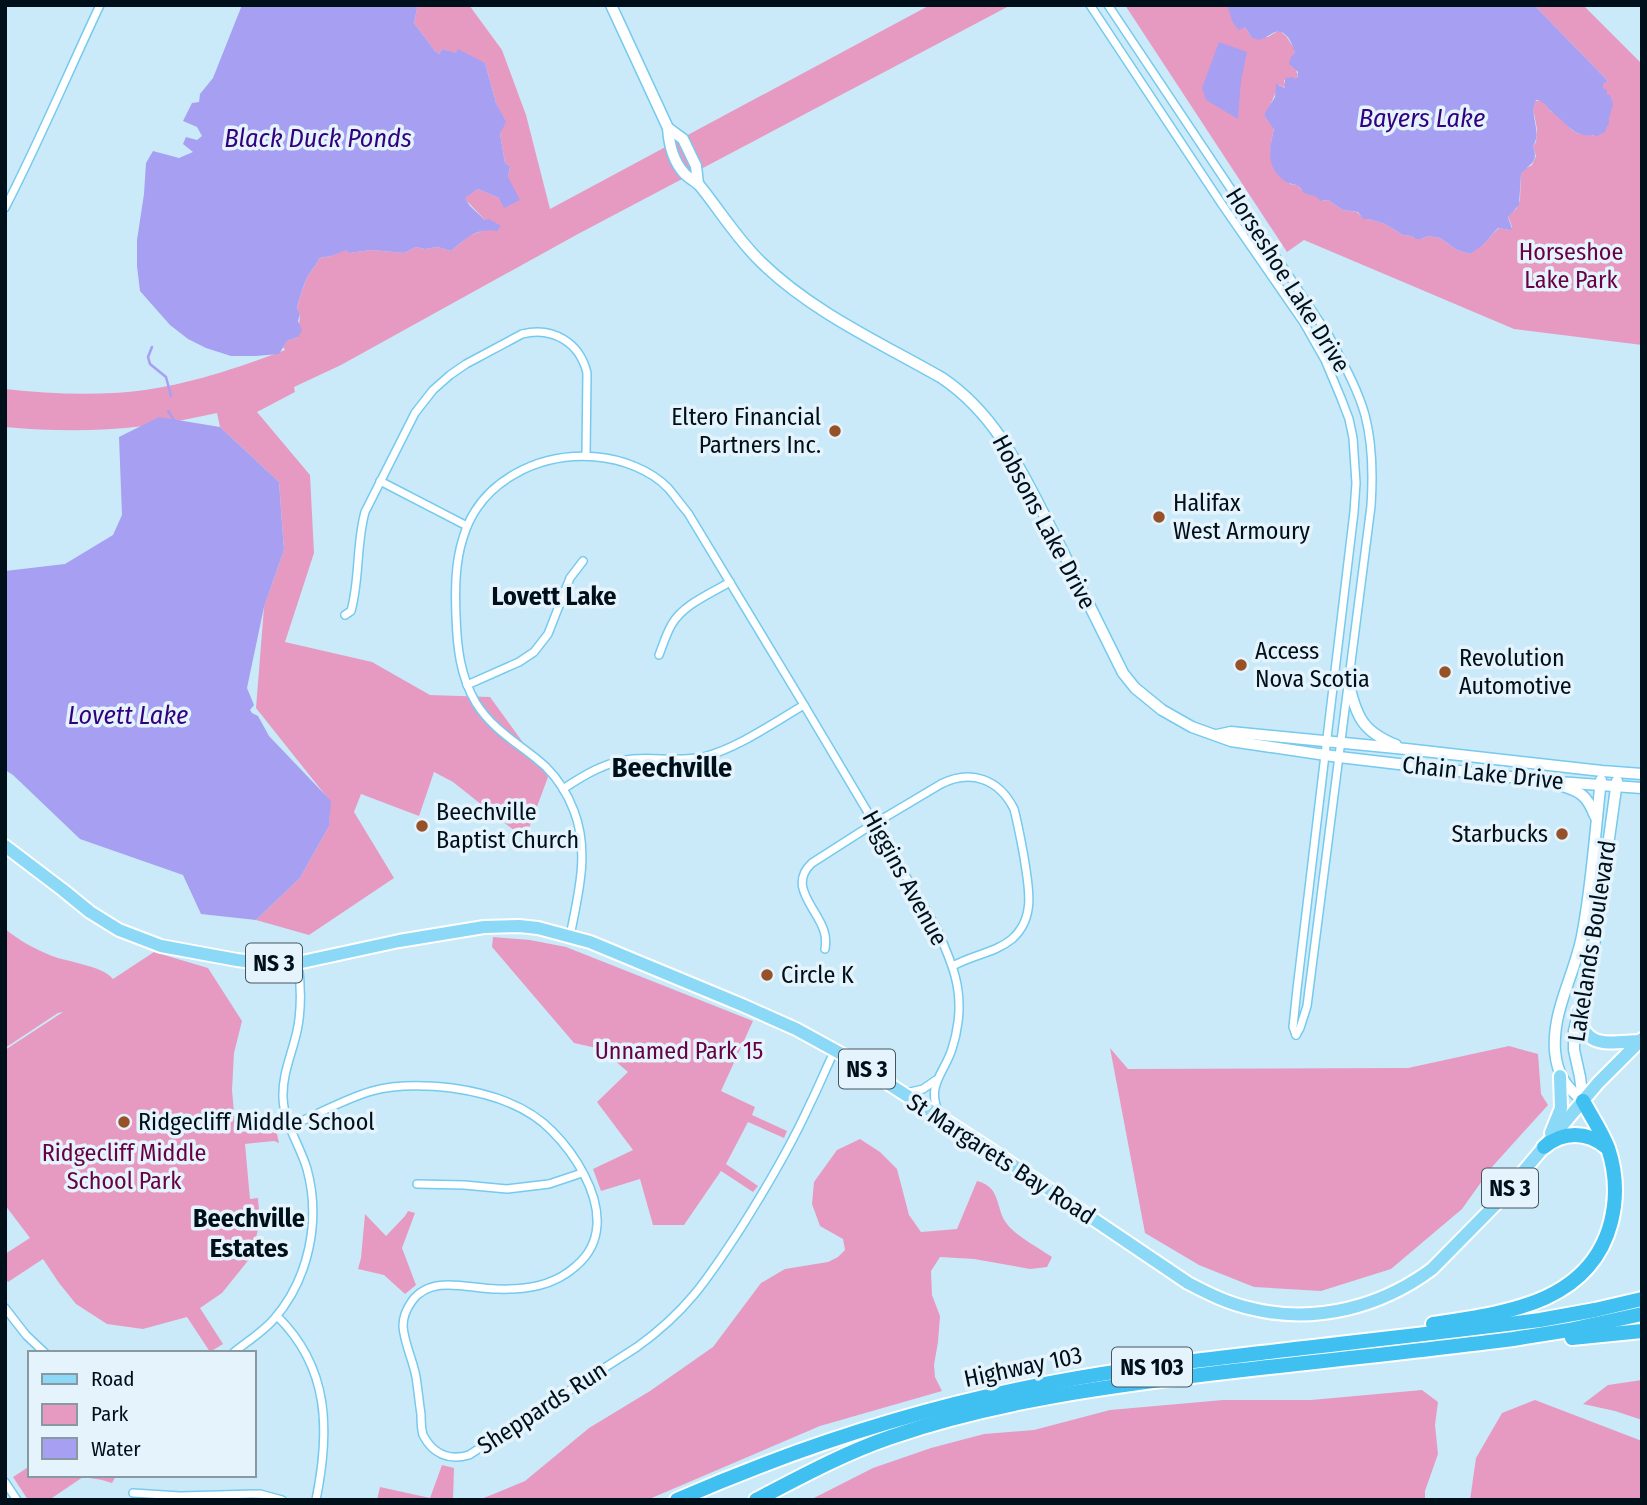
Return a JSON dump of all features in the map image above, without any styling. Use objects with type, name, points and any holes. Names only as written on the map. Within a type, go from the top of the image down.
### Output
[{"type":"highway","points":[[1202,1360],[1214,1355],[1470,1318],[1513,1309],[1570,1285],[1595,1259],[1605,1239],[1612,1219],[1615,1191],[1609,1150],[1583,1101]]},
{"type":"highway","points":[[1544,1147],[1559,1137],[1577,1135],[1595,1139],[1609,1150]]},
{"type":"highway","name":"Highway 103","points":[[677,1500],[805,1449],[900,1419],[1055,1382],[1202,1360],[1540,1320],[1642,1298]]},
{"type":"highway","name":"Highway 103","points":[[756,1500],[833,1461],[888,1438],[1022,1402],[1124,1385],[1494,1341],[1569,1330],[1642,1314]]},
{"type":"highway","points":[[1494,1341],[1509,1345],[1642,1331]]},
{"type":"main road","name":"St Margarets Bay Road","points":[[5,846],[108,924],[140,939],[237,960],[269,964],[298,962],[484,926],[527,926],[590,942],[742,1004],[835,1050],[988,1148],[1188,1283],[1254,1310],[1326,1313],[1382,1298],[1421,1278],[1495,1205],[1598,1083],[1641,1040]]},
{"type":"main road","points":[[1578,1011],[1583,1030],[1597,1040],[1608,1043],[1641,1040]]},
{"type":"main road","points":[[1544,1147],[1561,1108],[1560,1076]]},
{"type":"street","points":[[5,208],[100,5]]},
{"type":"street","name":"Hobsons Lake Drive","points":[[611,5],[668,128],[683,139],[696,166],[698,184],[736,236],[761,262],[815,306],[942,378],[972,401],[995,428],[1014,456],[1123,673],[1144,697],[1192,727],[1231,741],[1325,754]]},
{"type":"street","name":"Horseshoe Lake Drive","points":[[1090,5],[1304,323],[1334,379],[1349,419],[1356,468],[1355,505],[1293,1027],[1296,1035],[1307,1006],[1371,506],[1373,479],[1370,440],[1365,414],[1349,374],[1329,336],[1108,5]]},
{"type":"street","points":[[345,615],[351,611],[356,593],[361,527],[365,512],[415,413],[433,390],[466,364],[528,332],[545,332],[561,337],[575,348],[584,362],[588,379],[586,456]]},
{"type":"street","points":[[570,936],[583,850],[576,815],[563,789],[546,768],[486,717],[467,685],[458,652],[455,592],[459,553],[467,526],[488,495],[531,465],[555,458],[586,456],[606,457],[622,462],[653,476],[667,488],[688,513],[730,582],[679,615],[668,632],[659,655]]},
{"type":"street","points":[[380,481],[467,526]]},
{"type":"street","points":[[467,685],[519,662],[534,652],[548,634],[570,578],[583,561]]},
{"type":"street","name":"Higgins Avenue","points":[[730,582],[936,927],[953,966],[958,984],[958,1020],[953,1048],[937,1079]]},
{"type":"street","points":[[1344,600],[1358,601]]},
{"type":"street","points":[[1348,682],[1357,713],[1365,725],[1375,736],[1406,749]]},
{"type":"street","points":[[563,789],[597,769],[622,761],[688,760],[714,754],[804,705]]},
{"type":"street","name":"Hobsons Lake Drive","points":[[1217,735],[1231,732],[1326,741]]},
{"type":"street","name":"Chain Lake Drive","points":[[1326,741],[1642,774]]},
{"type":"street","name":"Chain Lake Drive","points":[[1325,754],[1544,781],[1642,788]]},
{"type":"street","points":[[1481,773],[1483,758]]},
{"type":"street","name":"Lakelands Boulevard","points":[[1583,1101],[1560,1076],[1556,1028],[1583,935],[1602,771]]},
{"type":"street","name":"Lakelands Boulevard","points":[[1583,1101],[1573,1042],[1593,953],[1618,773]]},
{"type":"street","points":[[825,949],[824,931],[803,888],[804,873],[812,863],[941,784],[971,776],[989,782],[1004,792],[1010,800],[1016,816],[1029,902],[1022,926],[1009,941],[953,966]]},
{"type":"street","points":[[1544,781],[1577,791],[1584,796],[1597,820]]},
{"type":"street","points":[[1311,878],[1323,879]]},
{"type":"street","points":[[1301,956],[1313,958]]},
{"type":"street","points":[[236,1351],[277,1316],[301,1274],[309,1250],[312,1198],[308,1172],[289,1127],[284,1108],[283,1083],[300,1014],[298,962]]},
{"type":"street","name":"Sheppards Run","points":[[289,1127],[373,1090],[412,1086],[452,1088],[498,1098],[531,1114],[548,1127],[563,1143],[593,1194],[597,1229],[590,1252],[574,1268],[552,1282],[528,1288],[495,1290],[434,1286],[420,1293],[409,1306],[403,1325],[416,1376],[421,1430],[428,1443],[439,1453],[457,1458],[469,1455],[637,1348],[682,1310],[710,1275],[757,1203],[792,1141],[835,1050]]},
{"type":"street","points":[[902,1093],[923,1089],[937,1079]]},
{"type":"street","points":[[937,1079],[934,1098],[943,1120]]},
{"type":"street","points":[[416,1184],[507,1189],[548,1184],[582,1173]]},
{"type":"street","points":[[5,1308],[43,1351]]},
{"type":"street","points":[[277,1316],[304,1349],[314,1369],[323,1404],[321,1473],[316,1500]]},
{"type":"street","points":[[5,1482],[17,1500]]},
{"type":"street","points":[[133,1493],[180,1496],[260,1494],[282,1500]]},
{"type":"green space","points":[[415,5],[469,5],[502,50],[526,115],[550,209],[930,5],[1011,5],[578,234],[341,365],[294,387],[295,392],[257,412],[310,475],[314,553],[285,642],[372,662],[430,695],[490,697],[548,777],[525,839],[453,782],[434,772],[419,816],[361,794],[354,812],[394,878],[309,935],[256,920],[300,878],[329,826],[330,801],[256,708],[264,607],[284,550],[279,482],[220,427],[217,413],[112,429],[5,427],[5,389],[73,394],[134,391],[178,384],[244,365],[285,350],[283,347],[287,341],[298,337],[299,302],[307,277],[319,258],[346,249],[349,253],[372,250],[404,253],[416,247],[438,247],[451,251],[469,236],[487,229],[485,220],[464,198],[478,189],[499,198],[510,166],[505,163],[500,134],[505,122],[496,103],[485,63],[442,49],[439,54],[435,51],[414,23],[417,9]]},
{"type":"green space","name":"Horseshoe Lake Park","points":[[1125,5],[1226,5],[1251,37],[1268,37],[1281,32],[1294,48],[1291,66],[1298,75],[1297,79],[1284,80],[1286,88],[1279,85],[1265,117],[1274,128],[1272,159],[1290,184],[1297,185],[1304,192],[1316,195],[1323,201],[1328,200],[1343,210],[1357,212],[1364,219],[1385,224],[1403,235],[1421,239],[1428,236],[1440,238],[1457,250],[1470,254],[1499,228],[1510,230],[1512,227],[1508,216],[1517,208],[1520,200],[1521,174],[1532,165],[1536,156],[1533,146],[1537,129],[1533,108],[1535,101],[1543,101],[1551,112],[1557,114],[1579,134],[1593,136],[1609,119],[1610,95],[1607,95],[1603,88],[1603,83],[1608,81],[1534,5],[1583,5],[1642,64],[1642,345],[1514,329],[1304,240],[1287,252]]},
{"type":"green space","name":"Ridgecliff Middle School Park","points":[[5,929],[40,951],[102,971],[113,979],[154,952],[208,968],[242,1021],[234,1053],[232,1090],[235,1124],[268,1122],[273,1117],[279,1143],[274,1141],[245,1144],[250,1199],[258,1198],[260,1222],[251,1257],[222,1293],[200,1308],[223,1344],[209,1351],[187,1317],[143,1329],[107,1324],[76,1304],[43,1259],[8,1282],[5,1278],[5,1254],[30,1238],[5,1205],[5,1050],[63,1012],[5,1048]]},
{"type":"green space","name":"Unnamed Park 15","points":[[493,937],[566,947],[753,1021],[721,1091],[755,1107],[752,1115],[787,1131],[784,1138],[748,1122],[726,1164],[758,1186],[753,1192],[721,1171],[684,1225],[653,1225],[640,1179],[601,1191],[593,1169],[633,1150],[597,1102],[628,1072],[601,1049],[574,1043],[492,947]]},
{"type":"green space","points":[[1509,1046],[1538,1054],[1541,1094],[1548,1105],[1492,1167],[1462,1209],[1391,1269],[1321,1291],[1254,1287],[1199,1265],[1145,1233],[1110,1048],[1128,1069],[1408,1068]]},
{"type":"green space","points":[[860,1139],[880,1152],[897,1169],[909,1215],[921,1232],[957,1229],[977,1181],[991,1188],[1007,1224],[1052,1257],[1047,1267],[1030,1269],[974,1259],[940,1257],[931,1271],[932,1295],[940,1316],[935,1377],[942,1391],[820,1426],[647,1500],[479,1500],[525,1481],[589,1428],[650,1391],[713,1347],[761,1283],[785,1269],[828,1262],[838,1257],[845,1250],[843,1239],[820,1226],[812,1204],[814,1182],[837,1150]]},
{"type":"green space","points":[[408,1211],[415,1213],[402,1248],[416,1285],[405,1294],[384,1275],[358,1269],[365,1214],[386,1236]]},
{"type":"green space","points":[[1642,1380],[1642,1420],[1583,1404],[1608,1385]]},
{"type":"green space","points":[[1422,1390],[1438,1402],[1435,1425],[1438,1454],[1425,1491],[1425,1500],[810,1500],[873,1468],[931,1448],[984,1434],[1034,1430],[1110,1410],[1223,1400],[1311,1400]]},
{"type":"green space","points":[[1535,1400],[1642,1441],[1642,1500],[1470,1500],[1476,1458],[1502,1413]]},
{"type":"green space","points":[[442,1465],[454,1468],[453,1500],[377,1500],[380,1487],[430,1498]]},
{"type":"green space","points":[[28,1467],[28,1477],[83,1477],[49,1500],[28,1500],[13,1477]]},
{"type":"green space","points":[[83,1477],[115,1477],[112,1483]]},
{"type":"water","name":"Black Duck Ponds","points":[[242,5],[415,5],[417,9],[414,23],[435,51],[439,54],[442,49],[456,53],[458,49],[485,63],[496,103],[506,122],[500,134],[505,163],[510,166],[508,177],[520,200],[504,208],[499,198],[478,189],[465,198],[485,220],[489,219],[501,226],[497,231],[483,231],[472,235],[451,251],[438,247],[416,247],[404,253],[372,250],[349,253],[346,250],[319,258],[307,277],[299,301],[298,321],[302,330],[298,337],[287,341],[279,354],[256,356],[231,356],[188,339],[170,325],[140,291],[137,266],[137,240],[146,163],[153,151],[179,158],[193,152],[183,144],[186,137],[197,140],[202,136],[197,127],[183,121],[192,103],[199,102],[200,94],[213,78]]},
{"type":"water","name":"Bayers Lake","points":[[1226,5],[1534,5],[1608,81],[1603,84],[1603,88],[1607,90],[1613,104],[1609,125],[1605,132],[1597,136],[1580,134],[1569,128],[1544,103],[1536,100],[1534,112],[1537,135],[1533,146],[1535,156],[1533,162],[1521,174],[1519,205],[1508,217],[1512,229],[1498,228],[1483,245],[1470,254],[1457,250],[1440,238],[1428,236],[1416,239],[1403,235],[1385,224],[1363,219],[1358,212],[1343,210],[1328,200],[1321,201],[1298,186],[1288,183],[1275,172],[1270,159],[1274,129],[1265,113],[1275,97],[1276,84],[1285,88],[1285,78],[1298,77],[1298,72],[1289,64],[1295,53],[1289,38],[1283,33],[1275,32],[1258,40],[1251,37],[1245,27],[1239,30]]},
{"type":"water","points":[[1219,42],[1247,52],[1238,119],[1206,100],[1202,88]]},
{"type":"water","name":"Lovett Lake","points":[[159,417],[220,427],[279,482],[284,550],[264,607],[247,688],[254,705],[250,710],[258,716],[269,736],[331,801],[329,826],[300,878],[256,920],[201,914],[183,875],[80,839],[5,770],[5,571],[65,564],[113,535],[122,515],[119,437]]},
{"type":"waterway","points":[[152,347],[148,357],[150,364],[166,377],[171,396]]},
{"type":"waterway","points":[[168,411],[174,420]]},
{"type":"place","name":"Eltero Financial Partners Inc.","points":[[835,431]]},
{"type":"place","name":"Halifax West Armoury","points":[[1159,517]]},
{"type":"place","name":"Access Nova Scotia","points":[[1241,665]]},
{"type":"place","name":"Revolution Automotive","points":[[1445,672]]},
{"type":"place","name":"Beechville Baptist Church","points":[[422,826]]},
{"type":"place","name":"Starbucks","points":[[1562,834]]},
{"type":"place","name":"Circle K","points":[[767,975]]},
{"type":"place","name":"Ridgecliff Middle School","points":[[124,1122]]},
{"type":"district","name":"Lovett Lake","points":[[554,596]]},
{"type":"district","name":"Beechville","points":[[672,767]]},
{"type":"district","name":"Beechville Estates","points":[[249,1233]]}]
